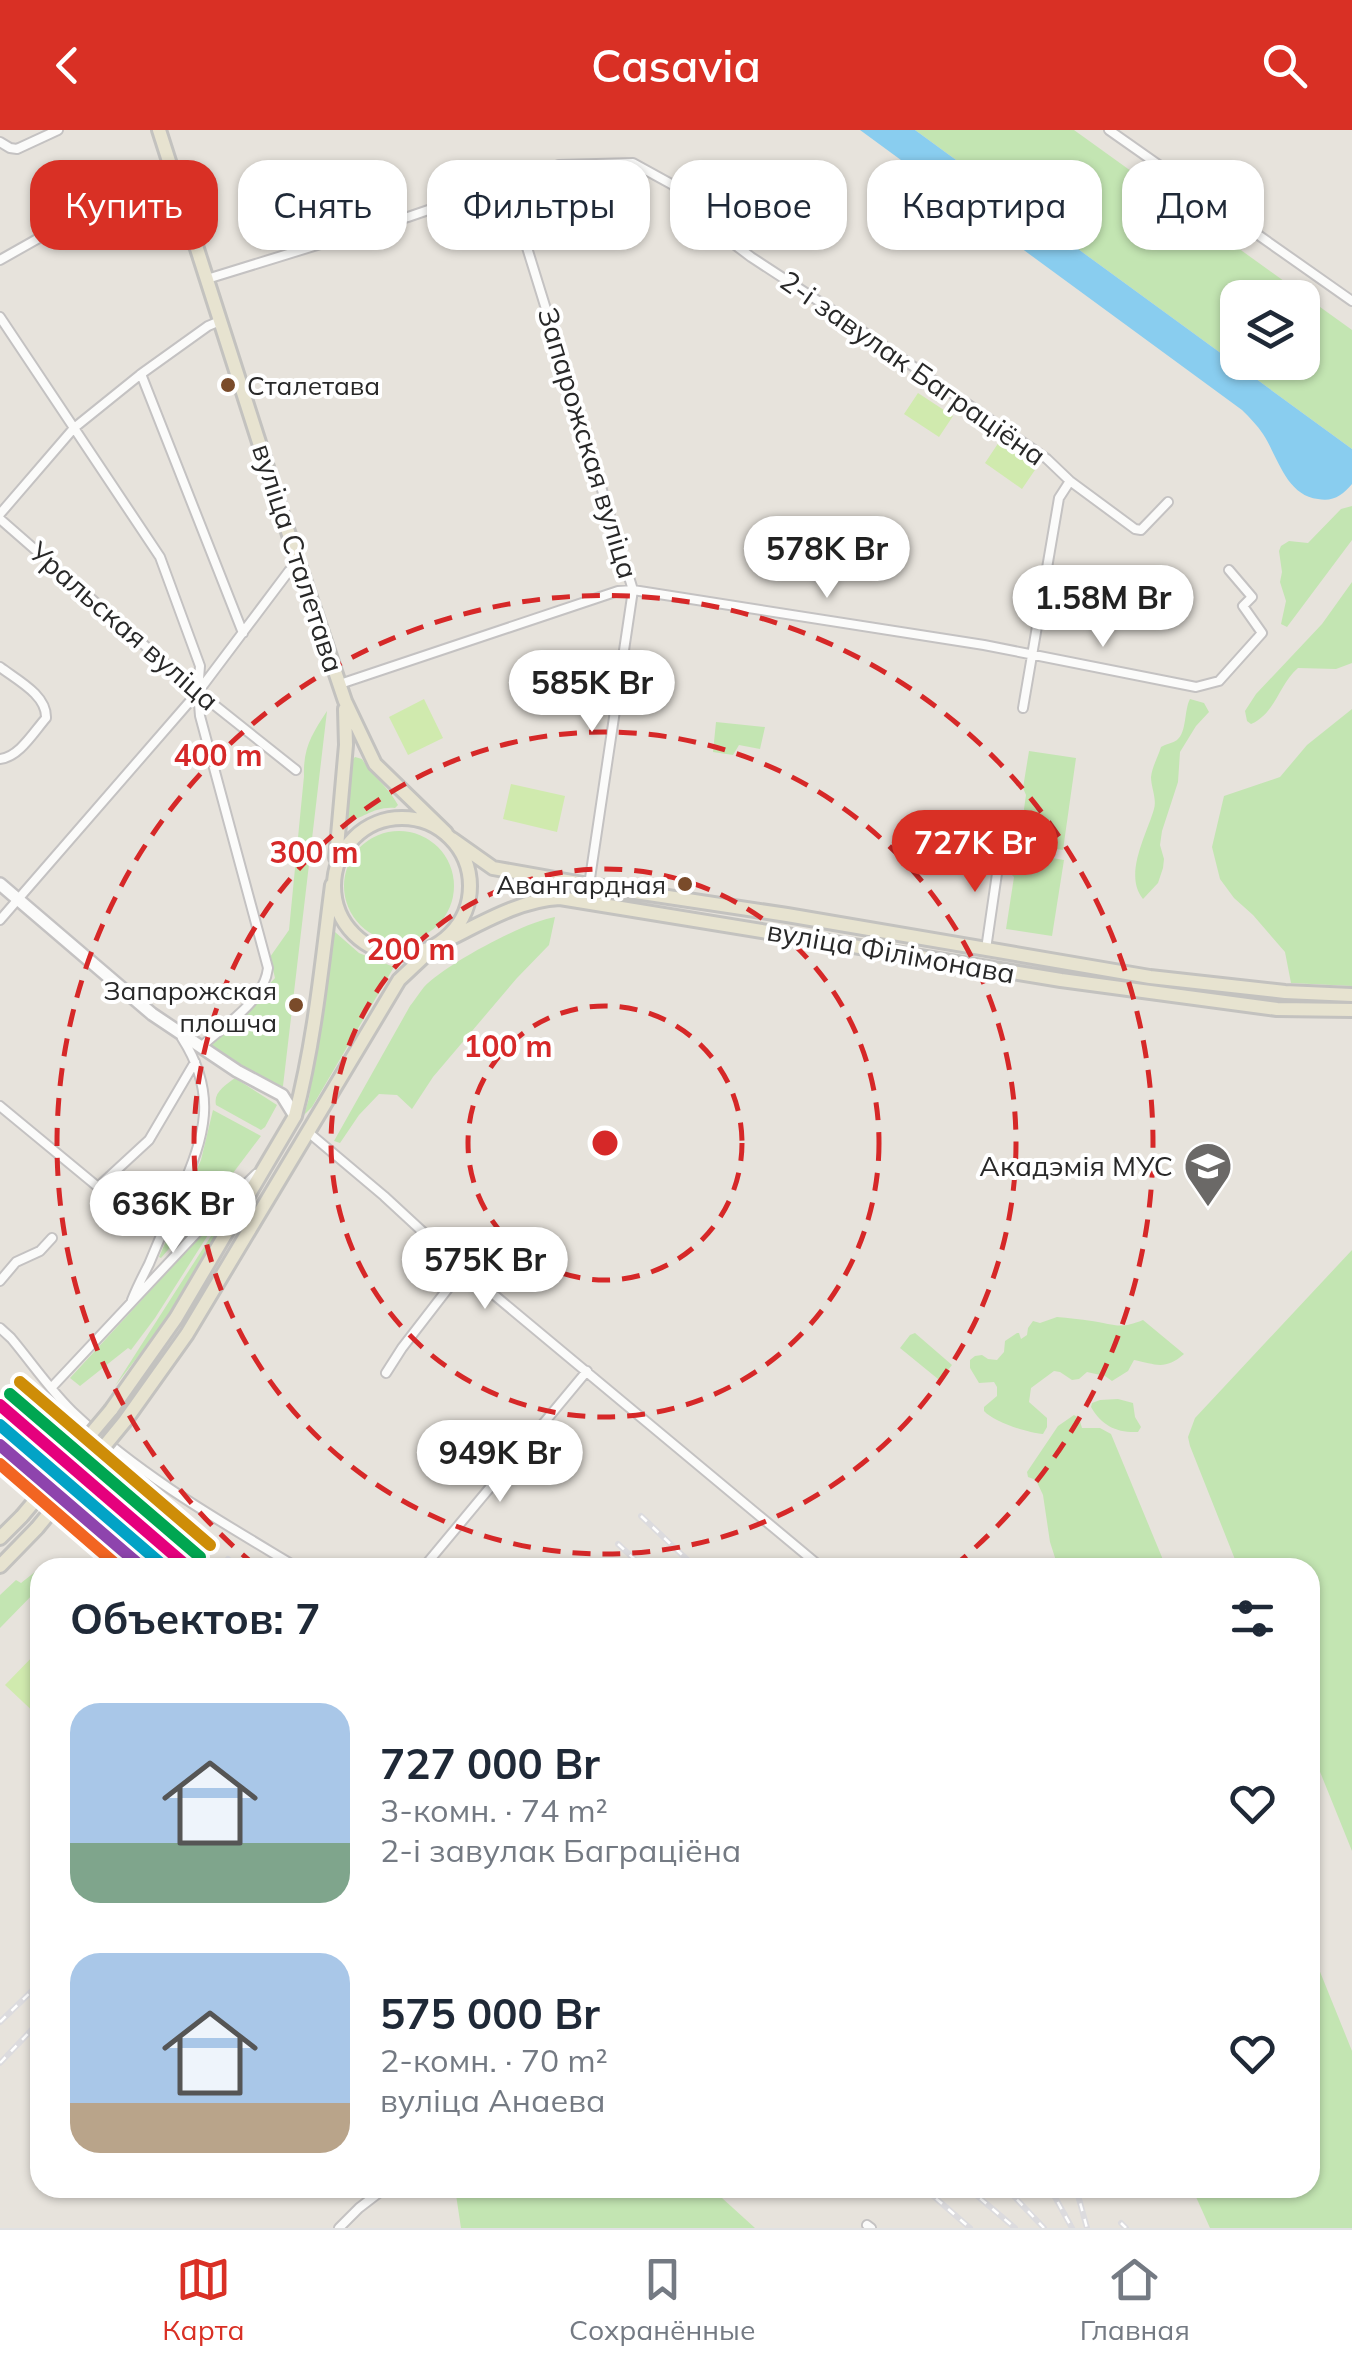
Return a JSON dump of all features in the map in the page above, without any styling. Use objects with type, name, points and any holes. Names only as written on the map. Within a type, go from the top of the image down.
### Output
[{"type":"main road","name":"вуліца Сталетава","points":[[160,130],[169,160]]},
{"type":"main road","name":"вуліца Сталетава","points":[[198,250],[345,701]]},
{"type":"main road","points":[[0,1566],[37,1528],[124,1421],[187,1334],[400,980],[460,923],[470,895],[467,865],[449,836],[375,764],[345,701]]},
{"type":"main road","points":[[0,1538],[111,1410],[176,1318],[295,1116],[317,1007],[334,877],[346,746],[345,701]]},
{"type":"main road","points":[[436,946],[406,954],[378,950],[354,935],[338,912],[334,877],[352,840],[380,821],[415,819],[449,836]]},
{"type":"main road","name":"вуліца Філімонава","points":[[449,836],[493,868],[588,885],[1150,977],[1286,992],[1352,994]]},
{"type":"main road","name":"вуліца Філімонава","points":[[436,946],[522,905],[560,898],[1025,975],[1229,1004],[1352,1010]]},
{"type":"main road","points":[[1025,975],[1028,958]]},
{"type":"street","points":[[0,142],[17,149],[58,130]]},
{"type":"street","points":[[1109,130],[1352,301]]},
{"type":"street","name":"2-і завулак Баграціёна","points":[[650,172],[673,185],[718,232],[751,257],[1047,459],[1135,529],[1146,527],[1168,502]]},
{"type":"street","name":"2-і завулак Баграціёна","points":[[207,279],[427,210]]},
{"type":"street","points":[[0,260],[30,243]]},
{"type":"street","name":"Запарожская вуліца","points":[[528,250],[633,590],[588,885]]},
{"type":"street","points":[[0,317],[160,557],[200,666],[200,716],[266,958],[267,974],[243,1010],[201,1047]]},
{"type":"street","points":[[0,516],[74,428],[141,374],[208,326],[220,322]]},
{"type":"street","points":[[141,374],[243,633]]},
{"type":"street","name":"2-і завулак Баграціёна","points":[[1023,708],[1058,498],[1070,481]]},
{"type":"street","name":"Уральская вуліца","points":[[0,516],[198,692],[296,770]]},
{"type":"street","points":[[0,920],[198,692],[289,571],[299,564]]},
{"type":"street","points":[[340,684],[604,595],[633,590],[1032,654],[1196,686],[1219,681],[1262,633],[1242,606],[1252,597],[1228,570]]},
{"type":"street","points":[[0,667],[43,701],[47,713],[14,754],[0,759]]},
{"type":"street","points":[[986,949],[1000,846]]},
{"type":"street","points":[[0,884],[152,1014],[260,1085],[282,1095],[295,1116]]},
{"type":"street","points":[[131,1304],[203,1133],[204,1099],[195,1062],[178,1033]]},
{"type":"street","points":[[98,1187],[149,1140],[195,1062]]},
{"type":"street","points":[[282,1095],[304,1082]]},
{"type":"street","points":[[0,1106],[98,1187],[164,1231]]},
{"type":"street","points":[[308,1132],[463,1270],[810,1558]]},
{"type":"street","points":[[52,1387],[270,1160]]},
{"type":"street","points":[[0,1281],[16,1262],[40,1251],[52,1238]]},
{"type":"street","points":[[386,1373],[463,1270]]},
{"type":"street","points":[[0,1328],[72,1412],[127,1460],[282,1558]]},
{"type":"street","points":[[431,1558],[587,1372]]},
{"type":"street","points":[[339,2228],[371,2198]]},
{"type":"green space","points":[[915,130],[1074,130],[1122,165],[1122,250],[1241,250],[1282,280],[1220,280],[1220,353],[1079,250],[1102,250],[1102,160],[956,160]]},
{"type":"green space","points":[[1320,307],[1352,330],[1352,449],[1257,380],[1320,380]]},
{"type":"green space","points":[[918,393],[953,416],[939,437],[904,414]]},
{"type":"green space","points":[[999,442],[1037,467],[1022,489],[985,463]]},
{"type":"green space","points":[[1352,506],[1352,540],[1287,627],[1281,624],[1286,601],[1280,582],[1281,546],[1289,541],[1308,543],[1341,509]]},
{"type":"green space","points":[[1352,582],[1352,663],[1336,669],[1298,668],[1272,706],[1251,724],[1245,711],[1256,694],[1322,624]]},
{"type":"green space","points":[[424,699],[443,738],[408,755],[389,717]]},
{"type":"green space","points":[[1190,699],[1204,703],[1209,712],[1180,752],[1178,782],[1162,831],[1163,868],[1158,883],[1143,899],[1135,878],[1138,854],[1155,805],[1152,773],[1161,747],[1180,736]]},
{"type":"green space","points":[[1352,709],[1352,986],[1291,983],[1285,952],[1220,879],[1212,847],[1224,796],[1280,777],[1307,745]]},
{"type":"green space","points":[[327,711],[283,1086],[277,1087],[210,1047],[275,978],[270,957],[289,930],[305,757]]},
{"type":"green space","points":[[716,722],[765,727],[760,749],[739,745],[733,755],[713,752]]},
{"type":"green space","points":[[1029,751],[1076,758],[1063,850],[1019,844]]},
{"type":"green space","points":[[355,757],[362,759],[390,793],[398,805],[395,808],[345,820],[350,762]]},
{"type":"green space","points":[[511,784],[565,796],[557,832],[503,819]]},
{"type":"green space","points":[[399,831],[420,836],[438,847],[449,865],[454,886],[449,907],[438,925],[420,936],[399,941],[378,936],[360,925],[349,907],[344,886],[349,865],[360,847],[378,836]]},
{"type":"green space","points":[[1010,851],[1064,860],[1052,936],[1006,929],[1014,877],[1007,870]]},
{"type":"green space","points":[[555,917],[549,945],[433,1077],[412,1109],[397,1095],[379,1094],[340,1143],[334,1141],[424,987],[486,945]]},
{"type":"green space","points":[[331,931],[359,953],[394,967],[304,1115],[309,1098]]},
{"type":"green space","points":[[235,1078],[277,1105],[261,1130],[216,1105],[218,1093]]},
{"type":"green space","points":[[213,1110],[261,1136],[161,1258],[201,1160]]},
{"type":"green space","points":[[235,1208],[168,1318],[115,1386],[211,1236],[208,1228],[226,1209]]},
{"type":"green space","points":[[206,1230],[208,1235],[131,1350],[128,1348],[80,1386],[70,1378]]},
{"type":"green space","points":[[1352,1250],[1352,1851],[1320,1772],[1320,1558],[1234,1558],[1190,1446],[1188,1437],[1195,1418]]},
{"type":"green space","points":[[1057,1317],[1117,1325],[1143,1320],[1184,1354],[1165,1364],[1134,1360],[1128,1371],[1112,1381],[1087,1372],[1072,1380],[1054,1371],[1031,1388],[1029,1402],[1047,1418],[1043,1434],[989,1415],[984,1407],[997,1396],[997,1387],[994,1382],[979,1383],[970,1360],[982,1355],[997,1360],[1004,1352],[1005,1341],[1017,1333],[1021,1339],[1027,1335],[1033,1321],[1040,1323]]},
{"type":"green space","points":[[915,1333],[952,1365],[942,1378],[938,1379],[900,1348]]},
{"type":"green space","points":[[1100,1400],[1133,1403],[1141,1427],[1138,1432],[1111,1427],[1091,1407]]},
{"type":"green space","points":[[1074,1415],[1082,1428],[1100,1428],[1111,1434],[1162,1558],[1055,1558],[1043,1495],[1027,1472],[1058,1426]]},
{"type":"green space","points":[[30,1576],[30,1597],[0,1628],[0,1595],[16,1580],[21,1583]]},
{"type":"green space","points":[[30,1659],[30,1709],[5,1685]]},
{"type":"green space","points":[[1320,1972],[1352,2051],[1352,2228],[1210,2228],[1196,2198],[1320,2198]]},
{"type":"green space","points":[[456,2198],[722,2198],[755,2228],[461,2228]]},
{"type":"water","points":[[860,130],[915,130],[956,160],[901,160]]},
{"type":"water","points":[[1024,250],[1079,250],[1220,353],[1220,380],[1257,380],[1352,449],[1352,484],[1328,499],[1307,496],[1298,490],[1284,474],[1263,434],[1242,410]]},
{"type":"railway","points":[[0,1397],[187,1558]]},
{"type":"railway","points":[[0,1452],[142,1558]]},
{"type":"railway","points":[[641,1516],[685,1558]]},
{"type":"railway","points":[[618,1544],[633,1558]]},
{"type":"railway","points":[[0,2022],[30,1993]]},
{"type":"railway","points":[[0,2063],[30,2032]]},
{"type":"railway","points":[[936,2198],[970,2228]]},
{"type":"railway","points":[[980,2198],[1015,2228]]},
{"type":"railway","points":[[1016,2198],[1044,2228]]},
{"type":"railway","points":[[1056,2198],[1072,2228]]},
{"type":"railway","points":[[1079,2198],[1087,2228]]},
{"type":"railway","points":[[1121,2223],[1126,2228]]},
{"type":"transit line","points":[[20,1382],[210,1545]]},
{"type":"transit line","points":[[10,1394],[200,1557]]},
{"type":"transit line","points":[[0,1405],[177,1558]]},
{"type":"transit line","points":[[0,1425],[154,1558]]},
{"type":"transit line","points":[[0,1445],[131,1558]]},
{"type":"transit line","points":[[0,1464],[108,1558]]},
{"type":"place","name":"Сталетава","points":[[228,385]]},
{"type":"place","name":"Авангардная","points":[[685,884]]},
{"type":"place","name":"Запарожская плошча","points":[[296,1005]]},
{"type":"place","name":"Акадэмія МУС","points":[[1208,1208]]}]
